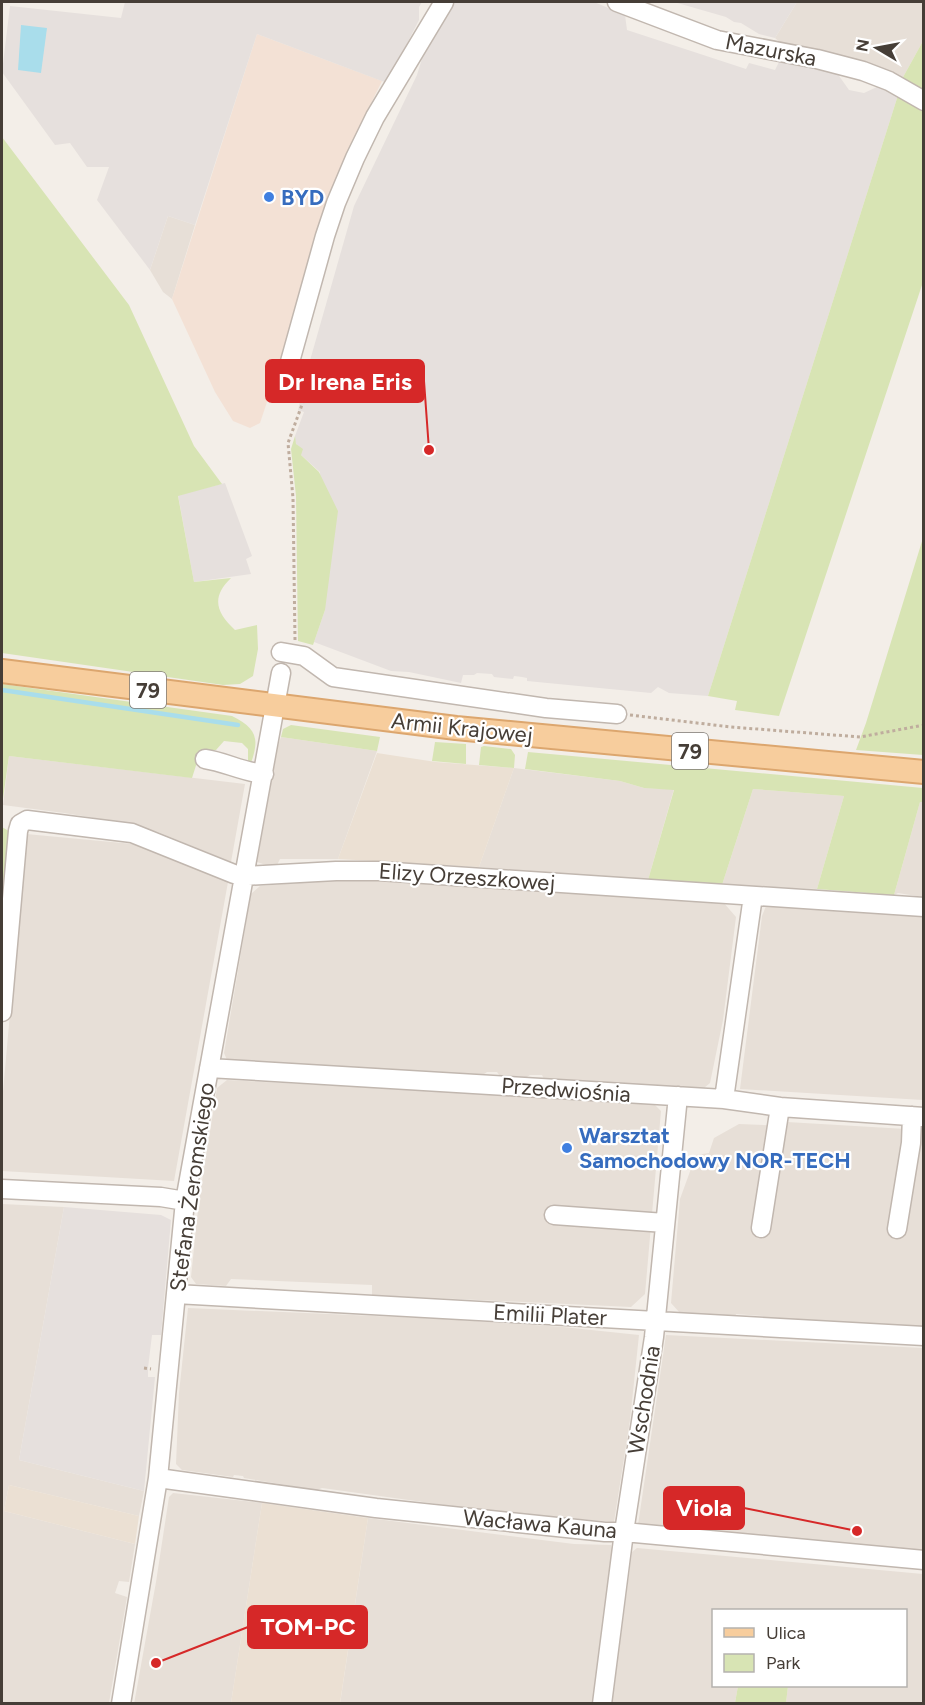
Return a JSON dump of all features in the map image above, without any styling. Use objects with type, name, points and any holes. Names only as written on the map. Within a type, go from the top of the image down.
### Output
[{"type":"main road","name":"Armii Krajowej","points":[[2,671],[274,707],[582,741],[924,772]]},
{"type":"street","points":[[286,376],[325,236],[351,167],[375,117],[444,2]]},
{"type":"street","name":"Mazurska","points":[[617,2],[717,40],[818,59],[863,71],[889,81],[924,101]]},
{"type":"street","points":[[288,653],[308,659],[333,677],[546,708],[617,714]]},
{"type":"street","name":"Stefana Żeromskiego","points":[[121,1704],[158,1478],[185,1201],[281,673]]},
{"type":"street","points":[[205,759],[264,774]]},
{"type":"street","name":"Elizy Orzeszkowej","points":[[2,1012],[20,824],[27,820],[132,833],[244,876],[379,871],[924,907]]},
{"type":"street","points":[[724,1099],[753,896]]},
{"type":"street","name":"Przedwiośnia","points":[[209,1068],[724,1099],[780,1107],[918,1116]]},
{"type":"street","name":"Wschodnia","points":[[602,1704],[655,1321],[678,1096]]},
{"type":"street","points":[[761,1228],[780,1107]]},
{"type":"street","points":[[897,1229],[911,1143],[918,1116]]},
{"type":"street","points":[[2,1189],[161,1197],[185,1201]]},
{"type":"street","points":[[554,1215],[665,1223]]},
{"type":"street","name":"Emilii Plater","points":[[176,1294],[924,1336]]},
{"type":"street","name":"Wacława Kauna","points":[[158,1478],[376,1508],[605,1532],[924,1560]]},
{"type":"path","points":[[288,653],[293,498],[288,444],[303,402]]},
{"type":"path","points":[[617,714],[731,727],[860,737],[924,725]]},
{"type":"path","points":[[144,1368],[151,1369]]},
{"type":"shaded area","points":[[125,2],[422,2],[419,7],[419,20],[387,83],[257,34],[195,225],[168,216],[150,270],[97,200],[109,167],[87,167],[70,143],[55,145],[2,72],[10,6],[121,18]]},
{"type":"shaded area","points":[[455,2],[594,2],[625,15],[627,30],[746,69],[749,63],[775,70],[780,60],[837,73],[849,90],[864,93],[879,86],[899,92],[708,696],[669,693],[658,687],[651,693],[527,681],[527,678],[522,677],[514,676],[513,679],[477,673],[463,675],[461,683],[409,672],[391,671],[314,642],[325,610],[320,472],[301,455],[295,441],[304,412],[298,410],[354,206],[417,75],[425,49],[450,6]]},
{"type":"shaded area","points":[[674,2],[797,2],[775,38],[759,34],[726,17]]},
{"type":"shaded area","points":[[797,2],[923,2],[923,41],[902,79],[889,71],[884,72],[830,52],[781,43],[775,38]]},
{"type":"shaded area","points":[[257,34],[382,81],[348,150],[322,213],[260,423],[250,428],[233,421],[215,392],[172,299]]},
{"type":"shaded area","points":[[168,216],[195,225],[172,299],[163,292],[150,270]]},
{"type":"shaded area","points":[[225,483],[252,556],[246,559],[251,574],[194,582],[178,495]]},
{"type":"shaded area","points":[[281,737],[377,751],[338,859],[280,859],[277,865],[257,862]]},
{"type":"shaded area","points":[[377,753],[436,762],[514,768],[479,867],[338,859]]},
{"type":"shaded area","points":[[9,756],[245,784],[231,862],[158,832],[120,822],[3,805]]},
{"type":"shaded area","points":[[514,768],[620,781],[644,788],[674,789],[648,880],[479,867]]},
{"type":"shaded area","points":[[753,789],[844,796],[817,889],[722,885]]},
{"type":"shaded area","points":[[920,802],[923,802],[923,897],[898,893],[894,895]]},
{"type":"shaded area","points":[[26,834],[133,844],[228,882],[174,1181],[2,1171],[2,1103]]},
{"type":"shaded area","points":[[359,878],[723,902],[736,917],[723,1020],[710,1083],[704,1088],[544,1079],[542,1075],[500,1076],[497,1072],[487,1072],[483,1075],[227,1060],[224,1053],[251,894],[260,886]]},
{"type":"shaded area","points":[[766,906],[923,914],[923,1100],[740,1089],[762,916]]},
{"type":"shaded area","points":[[227,1080],[652,1102],[661,1111],[645,1294],[631,1307],[372,1295],[372,1285],[231,1279],[226,1286],[196,1284],[191,1277],[199,1200],[217,1088]]},
{"type":"shaded area","points":[[787,1122],[923,1130],[923,1327],[763,1319],[763,1316],[736,1314],[735,1317],[680,1313],[671,1303],[680,1199],[696,1155],[709,1153],[714,1138],[739,1124],[786,1126]]},
{"type":"shaded area","points":[[2,1204],[64,1207],[19,1460],[144,1491],[139,1516],[9,1485],[4,1511],[135,1544],[129,1582],[119,1581],[115,1593],[127,1597],[109,1703],[2,1703]]},
{"type":"shaded area","points":[[64,1207],[161,1215],[171,1220],[161,1335],[152,1335],[148,1368],[148,1377],[155,1377],[144,1491],[19,1460]]},
{"type":"shaded area","points":[[188,1308],[444,1319],[639,1335],[630,1420],[614,1522],[481,1510],[322,1488],[317,1490],[243,1476],[234,1475],[233,1477],[182,1470],[176,1464],[179,1393]]},
{"type":"shaded area","points":[[666,1335],[923,1348],[923,1551],[638,1525]]},
{"type":"shaded area","points":[[9,1485],[139,1516],[135,1544],[4,1511]]},
{"type":"shaded area","points":[[173,1493],[262,1503],[231,1703],[134,1704],[169,1497]]},
{"type":"shaded area","points":[[262,1503],[368,1518],[340,1703],[231,1703]]},
{"type":"shaded area","points":[[368,1518],[574,1544],[611,1545],[613,1555],[593,1703],[340,1704]]},
{"type":"shaded area","points":[[637,1548],[923,1574],[923,1703],[786,1703],[788,1687],[907,1687],[907,1609],[712,1609],[712,1687],[738,1687],[735,1703],[612,1704],[632,1552]]},
{"type":"green space","points":[[923,41],[923,91],[902,79]]},
{"type":"green space","points":[[899,92],[923,108],[923,282],[779,716],[735,710],[737,701],[708,696]]},
{"type":"green space","points":[[2,137],[129,305],[194,446],[222,484],[178,496],[194,582],[231,578],[218,598],[220,611],[235,630],[257,625],[258,649],[253,676],[240,684],[223,685],[2,653]]},
{"type":"green space","points":[[295,436],[296,444],[303,449],[301,455],[319,472],[338,511],[325,610],[313,645],[298,641],[296,496],[291,449]]},
{"type":"green space","points":[[923,538],[923,755],[856,750],[866,723]]},
{"type":"green space","points":[[2,684],[232,716],[246,725],[254,735],[254,754],[251,763],[248,762],[248,749],[242,743],[224,741],[216,750],[204,750],[199,756],[192,778],[9,756],[2,806]]},
{"type":"green space","points":[[291,725],[380,737],[377,751],[281,737],[283,729]]},
{"type":"green space","points":[[435,742],[466,744],[466,764],[432,761]]},
{"type":"green space","points":[[481,747],[511,749],[515,755],[514,768],[479,765]]},
{"type":"green space","points":[[528,752],[923,788],[923,802],[920,802],[894,895],[817,889],[844,796],[753,789],[722,885],[648,880],[674,790],[644,788],[620,781],[525,769]]},
{"type":"green space","points":[[2,827],[12,833],[2,945]]},
{"type":"green space","points":[[738,1687],[788,1687],[786,1703],[735,1703]]},
{"type":"water","points":[[21,25],[47,28],[41,73],[18,70]]},
{"type":"waterway","points":[[2,690],[238,725]]},
{"type":"place","name":"BYD","points":[[269,197]]},
{"type":"place","name":"Dr Irena Eris","points":[[429,450]]},
{"type":"place","name":"Warsztat Samochodowy NOR-TECH","points":[[567,1148]]},
{"type":"place","name":"Viola","points":[[857,1531]]},
{"type":"place","name":"TOM-PC","points":[[156,1663]]}]
